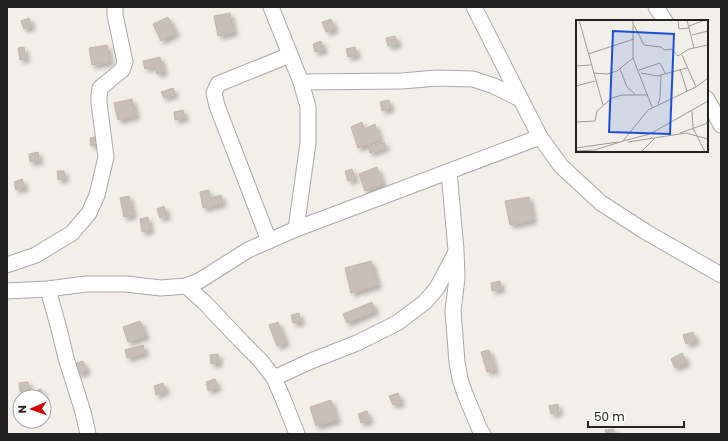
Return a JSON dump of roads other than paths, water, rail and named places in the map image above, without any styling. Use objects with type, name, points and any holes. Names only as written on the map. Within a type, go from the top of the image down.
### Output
[{"type":"street","points":[[7,265],[36,255],[72,233],[89,213],[97,195],[106,157],[99,104],[100,88],[122,70],[125,62],[115,15],[115,7]]},
{"type":"street","points":[[271,7],[301,82],[308,107],[308,143],[296,229]]},
{"type":"street","points":[[474,7],[540,137],[561,166],[601,203],[646,232],[721,275]]},
{"type":"street","points":[[656,7],[664,20]]},
{"type":"street","points":[[269,241],[217,106],[214,94],[218,84],[290,55]]},
{"type":"street","points":[[301,82],[402,81],[437,78],[473,79],[494,86],[520,99]]},
{"type":"street","points":[[708,101],[721,125]]},
{"type":"street","points":[[7,291],[48,289],[86,284],[126,284],[161,288],[186,286],[199,281],[248,250],[296,229],[540,137]]},
{"type":"street","points":[[449,172],[456,250],[457,278],[453,311],[457,362],[460,379],[465,394],[483,434]]},
{"type":"street","points":[[274,378],[358,343],[397,323],[425,302],[437,288],[456,250]]},
{"type":"street","points":[[186,286],[204,302],[260,360],[274,378],[297,434]]},
{"type":"street","points":[[48,289],[88,434]]}]
